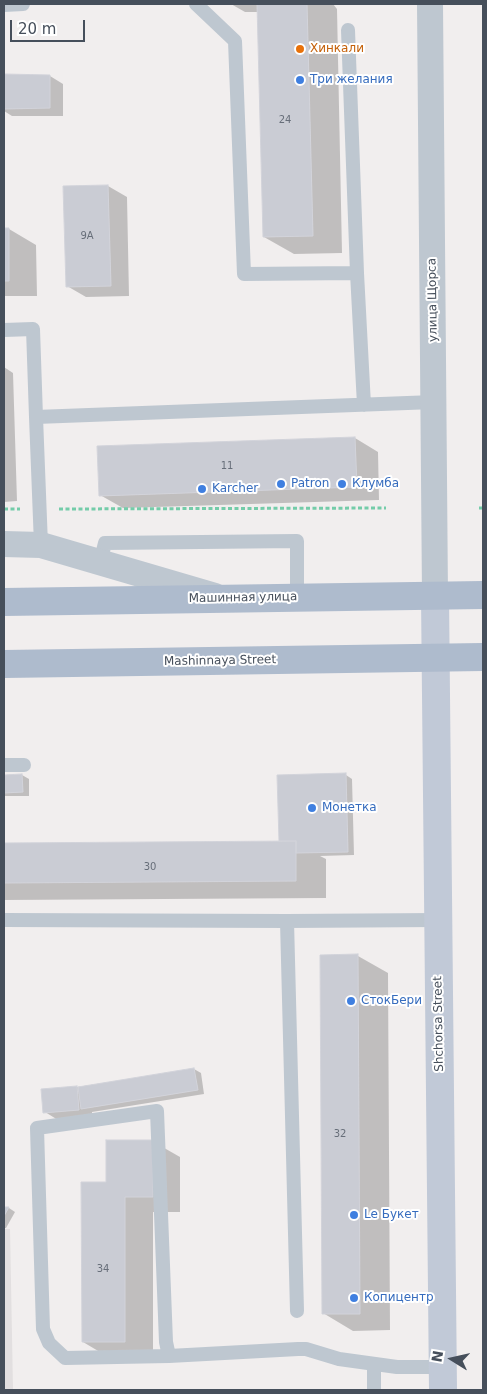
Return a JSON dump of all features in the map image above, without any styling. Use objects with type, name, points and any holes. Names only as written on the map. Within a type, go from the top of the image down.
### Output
[{"type":"main road","name":"Машинная улица","points":[[4,602],[483,595]]},
{"type":"main road","name":"Shchorsa Street","points":[[435,596],[442,1379]]},
{"type":"main road","points":[[436,659],[483,657]]},
{"type":"main road","name":"Mashinnaya Street","points":[[4,664],[436,659]]},
{"type":"street","name":"улица Щорса","points":[[430,4],[435,596]]},
{"type":"street","points":[[4,544],[41,545],[226,599]]},
{"type":"lane","points":[[4,5],[23,4]]},
{"type":"lane","points":[[196,4],[236,41],[244,274],[357,272]]},
{"type":"lane","points":[[348,30],[364,405]]},
{"type":"lane","points":[[4,330],[33,329],[41,545]]},
{"type":"lane","points":[[36,417],[434,402]]},
{"type":"lane","points":[[100,563],[105,544],[297,541],[297,598]]},
{"type":"lane","points":[[4,765],[24,765]]},
{"type":"lane","points":[[4,920],[438,920]]},
{"type":"lane","points":[[287,921],[297,1311]]},
{"type":"lane","points":[[169,1356],[166,1342],[157,1111],[37,1128],[43,1328],[50,1343],[65,1358],[169,1356],[298,1348],[339,1359],[397,1367],[442,1379]]},
{"type":"lane","points":[[374,1364],[374,1390]]},
{"type":"path","points":[[40,509],[386,508]]},
{"type":"shaded area","points":[[4,1229],[10,1229],[13,1390],[4,1390]]},
{"type":"building","points":[[257,4],[307,4],[313,236],[263,237]]},
{"type":"building","points":[[4,74],[50,75],[50,108],[4,109]]},
{"type":"building","points":[[108,185],[111,286],[66,287],[63,186]]},
{"type":"building","points":[[4,228],[9,228],[9,281],[4,281]]},
{"type":"building","points":[[355,437],[357,487],[99,496],[97,446]]},
{"type":"building","points":[[346,773],[348,852],[296,853],[296,841],[279,841],[277,775]]},
{"type":"building","points":[[22,774],[23,792],[4,793],[4,775]]},
{"type":"building","points":[[296,841],[296,881],[4,883],[4,843]]},
{"type":"building","points":[[358,954],[360,1314],[322,1314],[320,955]]},
{"type":"building","points":[[194,1068],[198,1090],[81,1109],[78,1087]]},
{"type":"building","points":[[77,1086],[79,1110],[43,1113],[41,1089]]},
{"type":"building","points":[[106,1140],[153,1140],[153,1197],[125,1197],[125,1342],[82,1342],[81,1182],[106,1182]]},
{"type":"building","points":[[4,1207],[9,1207],[4,1216]]},
{"type":"place","name":"Хинкали","points":[[300,49]]},
{"type":"place","name":"Три желания","points":[[300,80]]},
{"type":"place","name":"Patron","points":[[281,484]]},
{"type":"place","name":"Клумба","points":[[342,484]]},
{"type":"place","name":"Karcher","points":[[202,489]]},
{"type":"place","name":"Монетка","points":[[312,808]]},
{"type":"place","name":"СтокБери","points":[[351,1001]]},
{"type":"place","name":"Le Букет","points":[[354,1215]]},
{"type":"place","name":"Копицентр","points":[[354,1298]]}]
